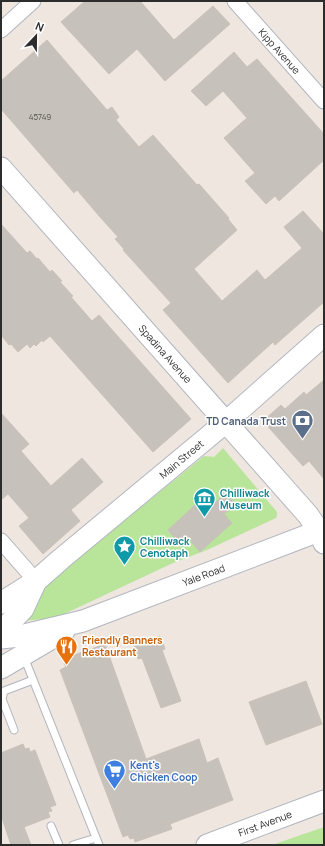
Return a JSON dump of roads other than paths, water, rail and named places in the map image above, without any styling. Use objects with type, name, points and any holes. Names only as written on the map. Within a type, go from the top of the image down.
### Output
[{"type":"street","points":[[1,30],[33,1]]},
{"type":"street","name":"Kipp Avenue","points":[[235,1],[324,100]]},
{"type":"street","name":"Spadina Avenue","points":[[1,168],[308,515],[322,534]]},
{"type":"street","name":"Main Street","points":[[1,603],[36,581],[226,422],[324,335]]},
{"type":"street","name":"Yale Road","points":[[1,638],[20,636],[83,621],[322,534]]},
{"type":"street","points":[[1,541],[36,581]]},
{"type":"street","name":"Main Street","points":[[1,632],[23,609],[36,581]]},
{"type":"street","name":"Yale Road","points":[[1,668],[83,621]]},
{"type":"street","name":"First Avenue","points":[[207,845],[324,801]]},
{"type":"lane","points":[[24,655],[97,841],[73,845]]},
{"type":"lane","points":[[14,730],[2,699],[2,695],[4,691],[34,680]]},
{"type":"lane","points":[[51,826],[59,845]]},
{"type":"place","name":"TD Canada Trust","points":[[302,440]]},
{"type":"place","name":"Chilliwack Museum","points":[[204,518]]},
{"type":"place","name":"Chilliwack Cenotaph","points":[[124,566]]},
{"type":"place","name":"Friendly Banners Restaurant","points":[[67,666]]},
{"type":"place","name":"Kent's Chicken Coop","points":[[114,790]]}]
